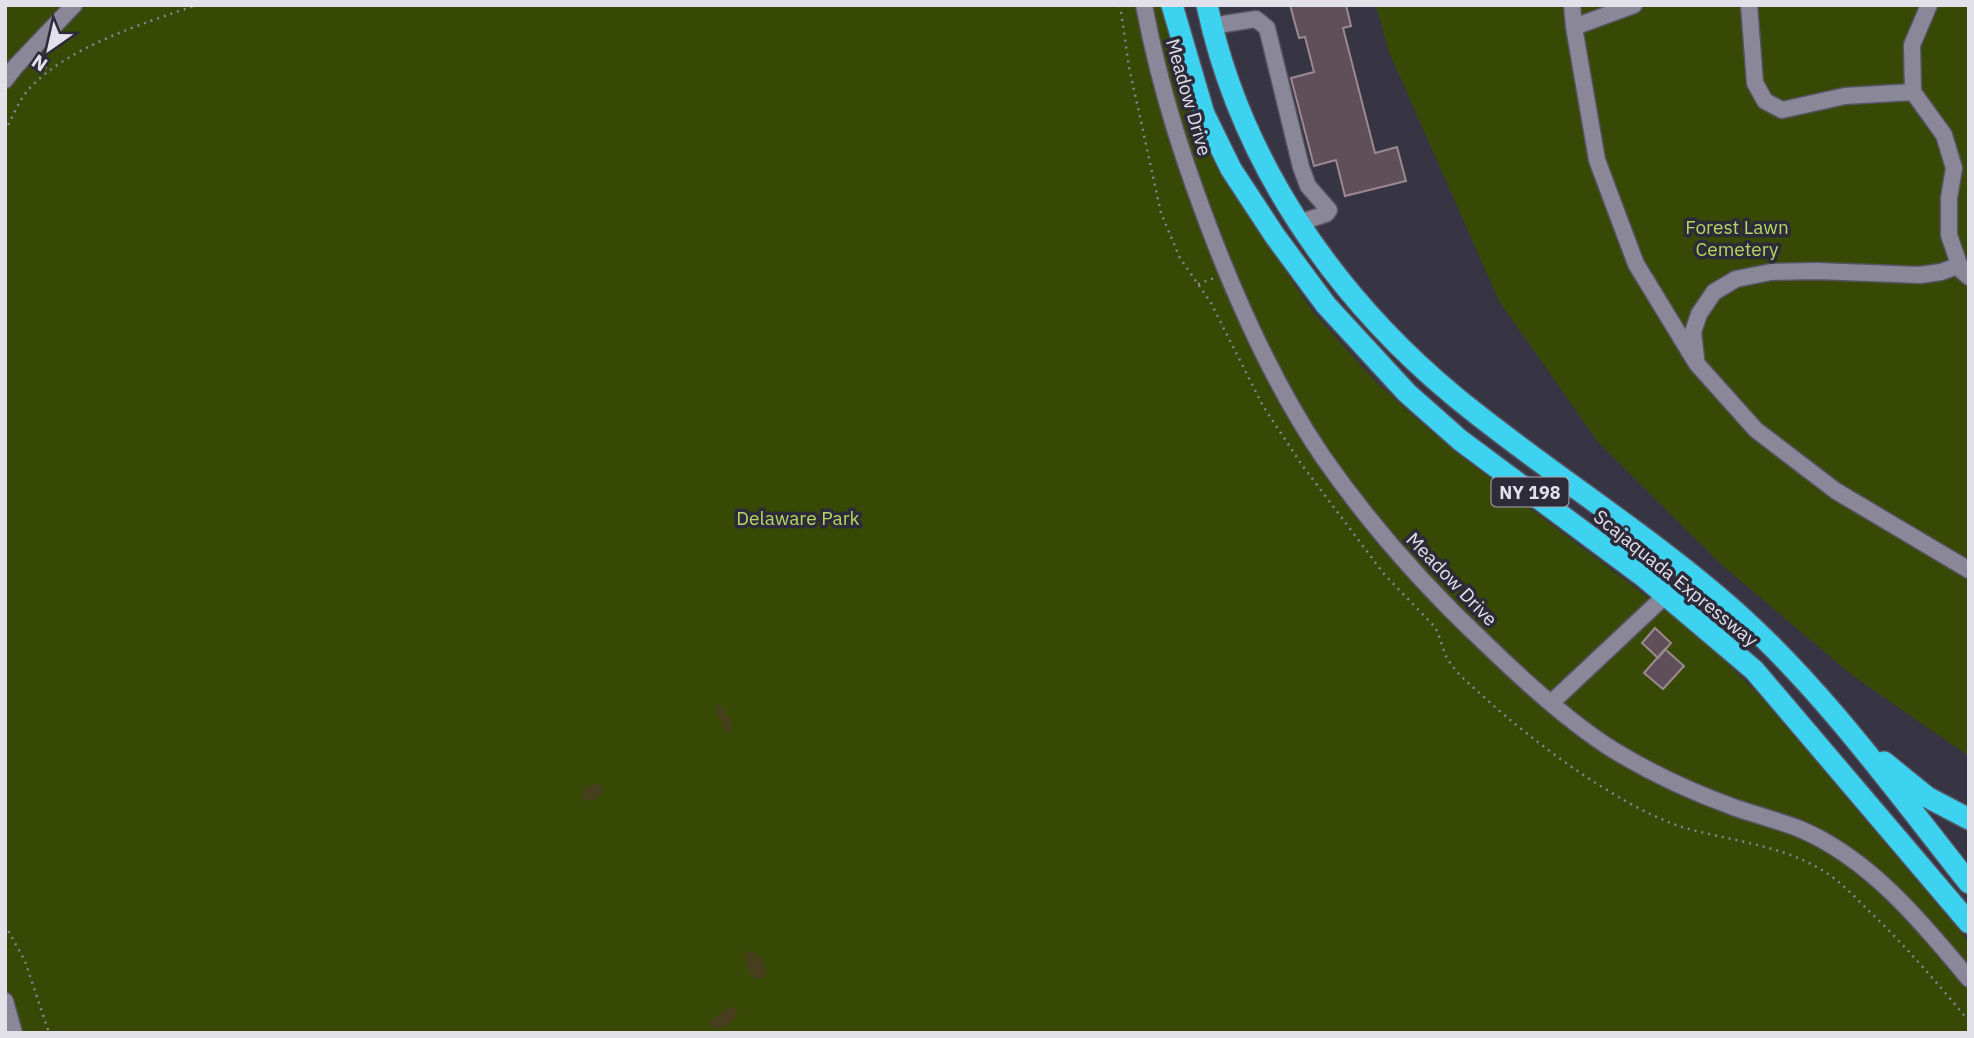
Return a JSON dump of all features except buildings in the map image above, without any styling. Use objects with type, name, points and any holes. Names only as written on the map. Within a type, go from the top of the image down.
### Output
[{"type":"highway","name":"Scajaquada Expressway","points":[[1172,5],[1204,114],[1231,169],[1275,236],[1326,305],[1407,393],[1460,440],[1666,595],[1754,670],[1969,923]]},
{"type":"highway","name":"Scajaquada Expressway","points":[[1207,5],[1211,26],[1234,95],[1269,174],[1309,240],[1366,312],[1454,396],[1688,572],[1735,612],[1809,683],[1969,883]]},
{"type":"highway","points":[[1840,720],[1927,797],[1969,819]]},
{"type":"street","points":[[5,80],[74,5]]},
{"type":"street","name":"Meadow Drive","points":[[1144,5],[1173,128],[1242,314],[1287,398],[1322,455],[1412,571],[1514,671],[1613,750],[1671,781],[1733,807],[1801,830],[1846,855],[1901,904],[1969,979]]},
{"type":"street","points":[[1572,5],[1597,160],[1636,264],[1697,364],[1756,430],[1836,491],[1969,570]]},
{"type":"street","points":[[1574,27],[1633,5]]},
{"type":"street","points":[[1749,5],[1755,83],[1766,101],[1782,110],[1845,96],[1913,92]]},
{"type":"street","points":[[1697,364],[1693,332],[1699,314],[1714,292],[1735,279],[1771,272],[1920,275],[1964,271],[1949,235],[1949,198],[1954,168],[1944,135],[1913,92],[1912,45],[1929,5]]},
{"type":"street","points":[[1211,26],[1256,19],[1267,28],[1301,167],[1308,186],[1329,210],[1326,214],[1298,223]]},
{"type":"street","points":[[1551,703],[1666,595]]},
{"type":"street","points":[[5,1001],[14,1033]]},
{"type":"path","points":[[5,131],[28,90],[62,62],[102,40],[197,5]]},
{"type":"path","points":[[1120,5],[1129,67],[1161,213],[1180,258],[1211,303],[1263,406],[1302,465],[1384,574],[1440,634],[1445,655],[1457,673],[1498,710],[1560,758],[1635,805],[1678,825],[1782,852],[1825,872],[1852,893],[1891,932],[1969,1021]]},
{"type":"path","points":[[6,928],[25,961],[49,1033]]},
{"type":"green space","name":"Delaware Park","points":[[5,5],[1164,5],[1227,175],[1256,228],[1313,312],[1376,382],[1419,421],[1462,457],[1699,636],[1754,690],[1969,942],[1969,1033],[5,1033]]},
{"type":"green space","name":"Forest Lawn Cemetery","points":[[1376,5],[1969,5],[1969,756],[1853,676],[1723,566],[1598,442],[1499,301],[1389,52]]},
{"type":"sand","points":[[719,703],[731,722],[730,733],[726,732],[716,711]]},
{"type":"sand","points":[[600,784],[603,791],[599,796],[591,801],[583,799],[582,791],[590,785]]},
{"type":"sand","points":[[750,951],[763,962],[766,973],[763,978],[757,979],[749,972],[746,952]]},
{"type":"sand","points":[[731,1006],[738,1009],[731,1022],[724,1027],[711,1028],[711,1020]]}]
